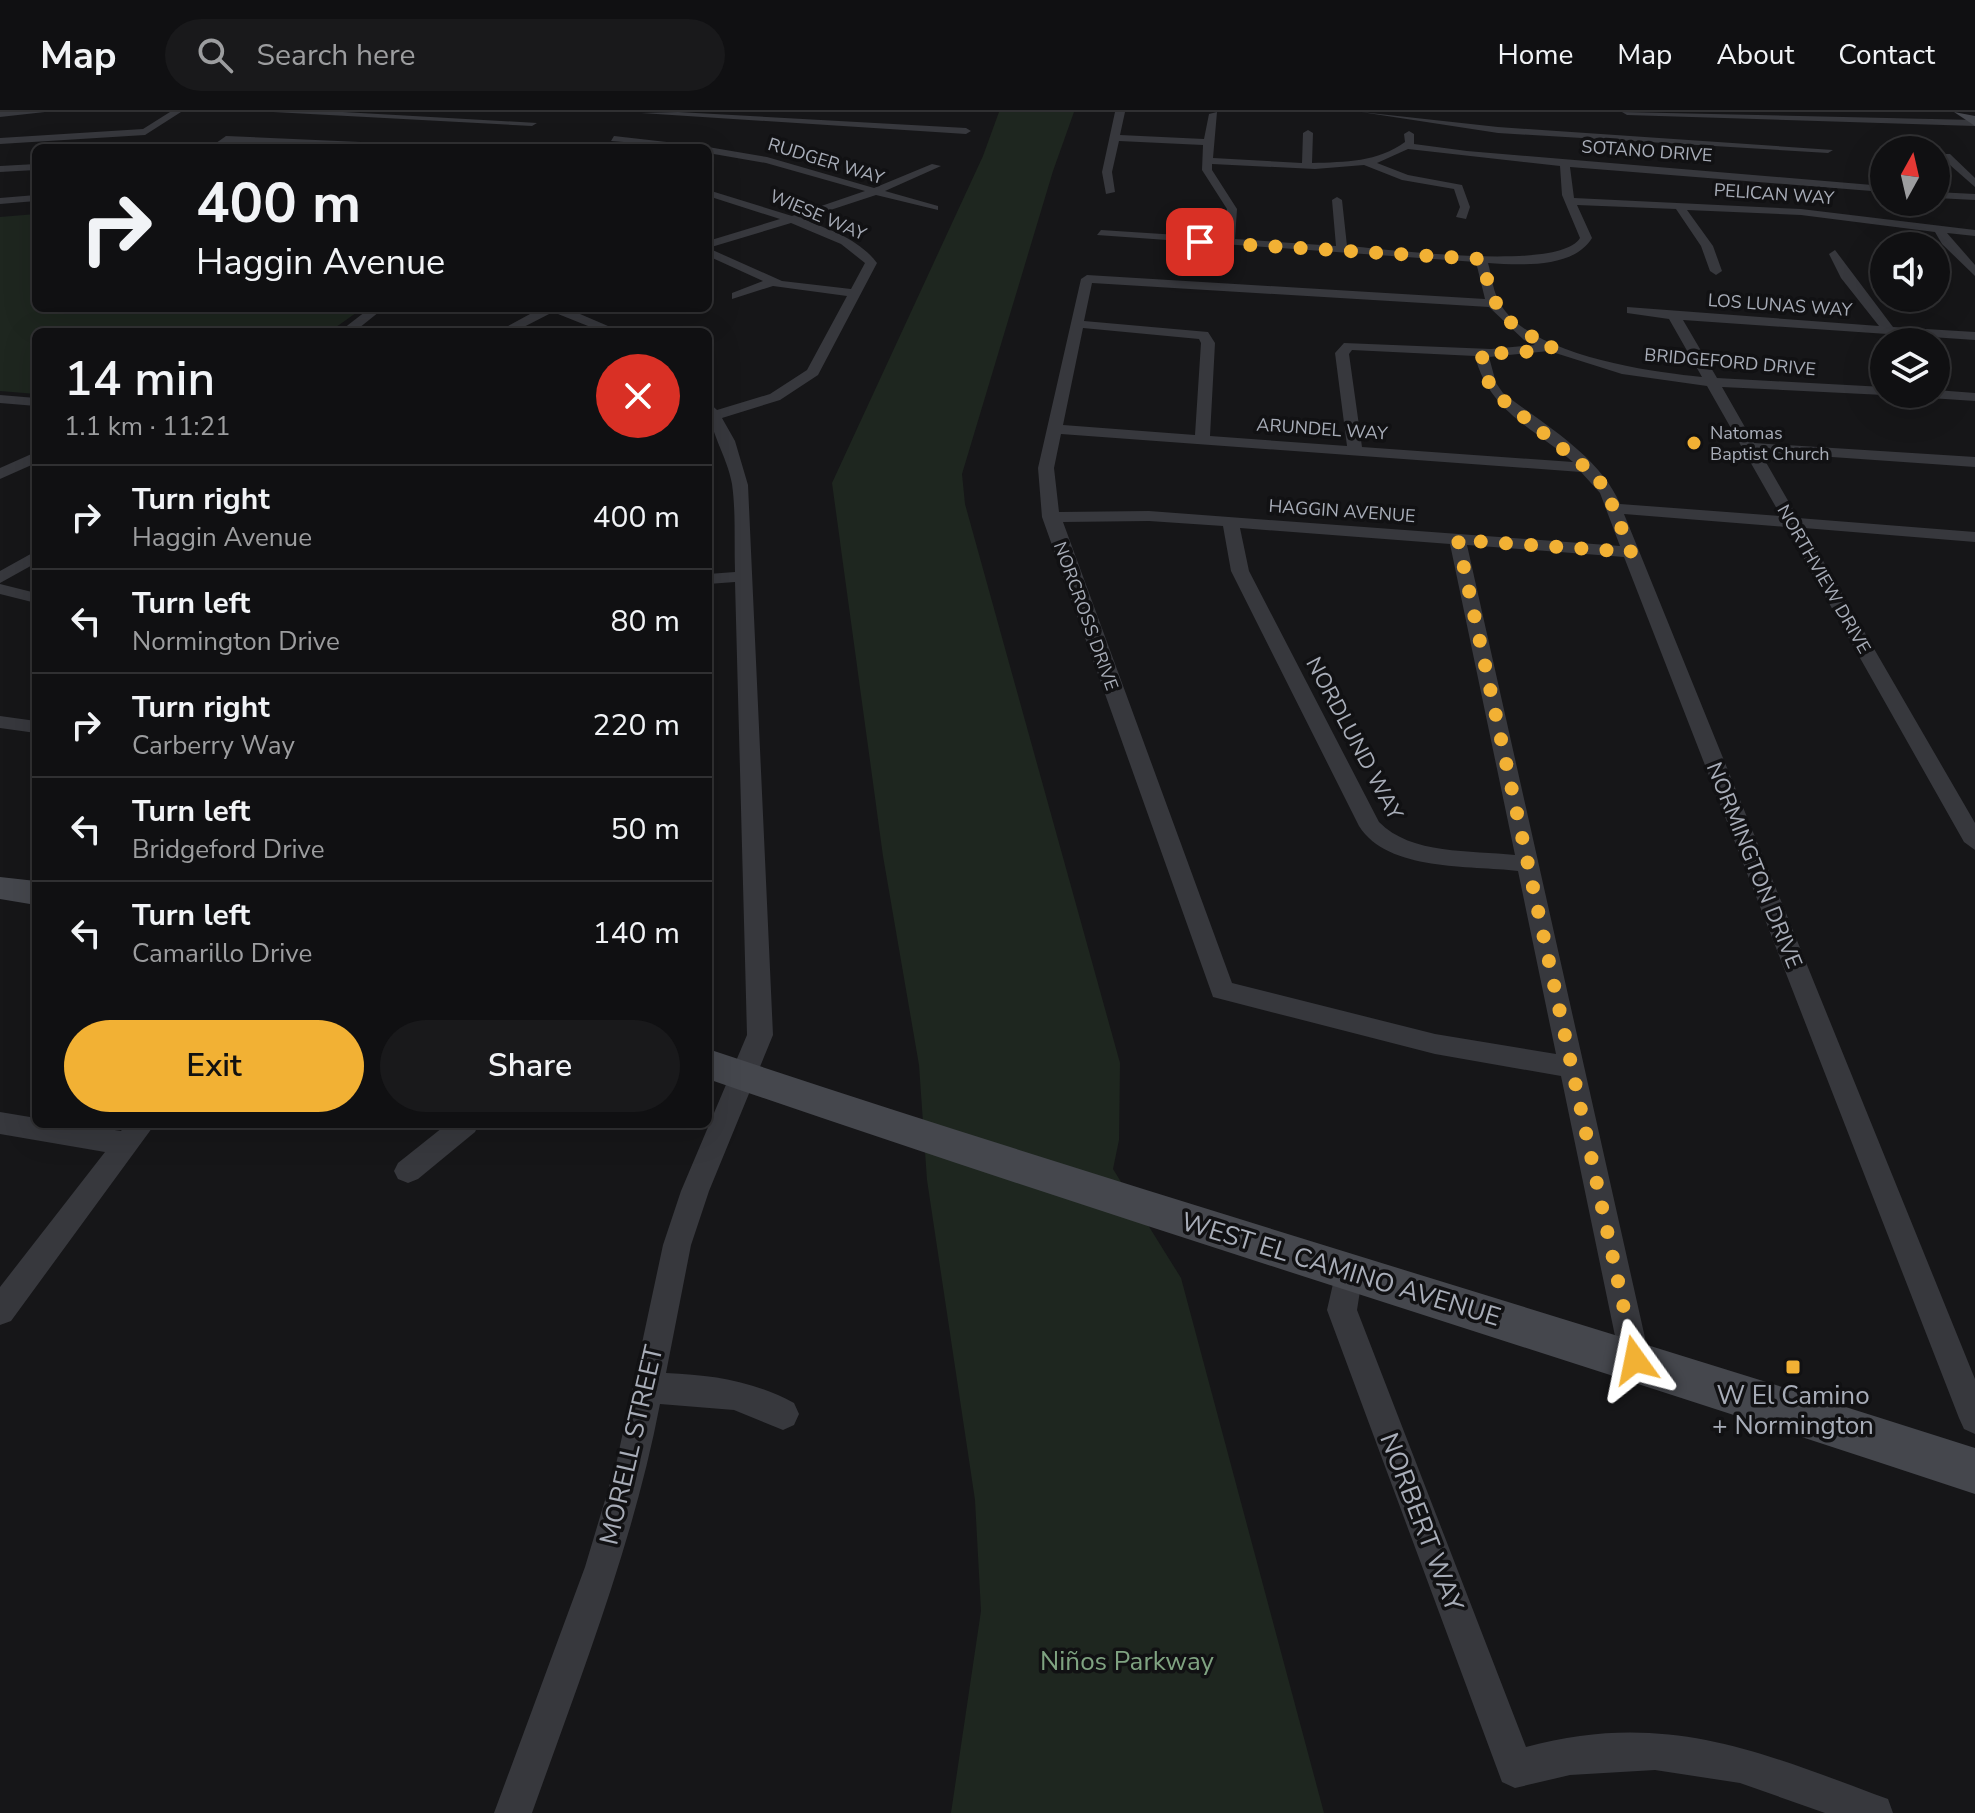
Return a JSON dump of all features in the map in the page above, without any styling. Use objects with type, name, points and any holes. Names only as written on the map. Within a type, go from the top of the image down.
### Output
[{"type":"main road","points":[[1961,112],[1975,123]]},
{"type":"main road","points":[[0,888],[32,892]]},
{"type":"main road","name":"WEST EL CAMINO AVENUE","points":[[727,1070],[982,1157],[1635,1360],[1975,1471]]},
{"type":"street","points":[[0,114],[40,112]]},
{"type":"street","points":[[0,141],[145,132],[176,112]]},
{"type":"street","points":[[278,112],[396,114],[532,123]]},
{"type":"street","points":[[637,121],[647,112],[966,131]]},
{"type":"street","points":[[859,140],[876,112]]},
{"type":"street","points":[[1110,192],[1107,172],[1120,112]]},
{"type":"street","points":[[1366,112],[1498,130],[1828,150]]},
{"type":"street","points":[[1627,112],[1975,123]]},
{"type":"street","points":[[1650,113],[1646,128],[1650,141]]},
{"type":"street","points":[[1214,114],[1207,161],[1209,176],[1232,209],[1229,244]]},
{"type":"street","points":[[1207,161],[1365,162],[1395,154],[1408,146],[1411,140],[1407,127],[1414,119]]},
{"type":"street","points":[[604,144],[629,129]]},
{"type":"street","points":[[1307,164],[1305,142],[1308,133]]},
{"type":"street","points":[[1114,138],[1208,142]]},
{"type":"street","points":[[219,144],[226,139],[338,144]]},
{"type":"street","points":[[614,139],[658,144]]},
{"type":"street","name":"SOTANO DRIVE","points":[[1408,146],[1565,164],[1788,177],[1870,187]]},
{"type":"street","name":"RUDGER WAY","points":[[712,151],[767,160],[934,208]]},
{"type":"street","points":[[1950,160],[1975,184]]},
{"type":"street","points":[[1365,162],[1406,178],[1458,187],[1465,207],[1462,217]]},
{"type":"street","points":[[1101,233],[1229,244],[1535,260],[1580,248],[1586,241],[1569,201],[1565,164]]},
{"type":"street","points":[[712,244],[873,192],[936,166]]},
{"type":"street","points":[[0,169],[32,167]]},
{"type":"street","name":"WIESE WAY","points":[[712,194],[792,219],[852,244],[869,257],[870,269],[813,372],[775,397],[712,411]]},
{"type":"street","points":[[1950,196],[1975,197]]},
{"type":"street","points":[[0,201],[32,198]]},
{"type":"street","points":[[1337,200],[1342,250]]},
{"type":"street","name":"PELICAN WAY","points":[[1569,201],[1801,212],[1975,233]]},
{"type":"street","points":[[1679,206],[1707,246],[1716,271]]},
{"type":"street","points":[[1871,220],[1872,216]]},
{"type":"street","points":[[1939,229],[1946,242],[1975,272]]},
{"type":"street","points":[[712,254],[773,282],[810,291],[857,294]]},
{"type":"street","points":[[1835,254],[1845,275],[1887,328]]},
{"type":"street","points":[[1481,259],[1493,303]]},
{"type":"street","name":"NORCROSS DRIVE","points":[[1493,303],[1101,277],[1087,279],[1045,476],[1050,517],[1222,990],[1435,1044],[1572,1067]]},
{"type":"street","points":[[736,296],[773,282]]},
{"type":"street","name":"BRIDGEFORD DRIVE","points":[[1493,303],[1516,327],[1553,347],[1627,370],[1710,381],[1870,390]]},
{"type":"street","name":"LOS LUNAS WAY","points":[[1631,310],[1674,316],[1870,329]]},
{"type":"street","points":[[351,328],[373,312]]},
{"type":"street","points":[[512,328],[545,312]]},
{"type":"street","points":[[563,312],[605,328]]},
{"type":"street","name":"NORTHVIEW DRIVE","points":[[1674,316],[1975,842]]},
{"type":"street","points":[[1077,324],[1203,335],[1208,343],[1202,440]]},
{"type":"street","name":"LOS LUNAS WAY","points":[[1950,334],[1975,336]]},
{"type":"street","points":[[1355,451],[1342,353],[1349,346],[1481,353],[1519,353],[1553,347]]},
{"type":"street","name":"NORMINGTON DRIVE","points":[[1481,353],[1489,383],[1498,396],[1587,468],[1607,492],[1975,1418]]},
{"type":"street","points":[[1950,395],[1975,397]]},
{"type":"street","points":[[0,399],[32,402]]},
{"type":"street","name":"MORELL STREET","points":[[712,411],[728,441],[740,485],[760,1035],[727,1070],[712,1127]]},
{"type":"street","name":"ARUNDEL WAY","points":[[1054,429],[1587,468]]},
{"type":"street","points":[[1749,447],[1975,462]]},
{"type":"street","points":[[0,474],[32,459]]},
{"type":"street","points":[[1614,508],[1973,539]]},
{"type":"street","name":"HAGGIN AVENUE","points":[[1050,517],[1112,515],[1231,522],[1631,552]]},
{"type":"street","name":"NORDLUND WAY","points":[[1231,522],[1234,554],[1240,571],[1370,826],[1386,843],[1416,852],[1529,864]]},
{"type":"street","points":[[1458,540],[1635,1360]]},
{"type":"street","points":[[0,578],[32,558]]},
{"type":"street","points":[[712,579],[744,576]]},
{"type":"street","points":[[0,589],[32,597]]},
{"type":"street","points":[[0,722],[32,726]]},
{"type":"street","points":[[0,1123],[32,1126]]},
{"type":"street","points":[[61,1128],[134,1134]]},
{"type":"street","points":[[408,1171],[461,1128]]},
{"type":"street","name":"MORELL STREET","points":[[513,1813],[602,1567],[633,1460],[677,1245],[712,1128]]},
{"type":"street","points":[[0,1311],[134,1134]]},
{"type":"street","name":"NORBERT WAY","points":[[1348,1272],[1342,1310],[1515,1769],[1560,1755],[1597,1751],[1678,1754],[1741,1764],[1874,1813]]},
{"type":"street","points":[[648,1388],[723,1390],[741,1394],[783,1414]]},
{"type":"green space","name":"Niños Parkway","points":[[999,112],[1074,112],[1053,171],[962,474],[965,504],[1120,1063],[1119,1140],[1113,1169],[1181,1278],[1324,1813],[951,1813],[981,1611],[975,1500],[927,1180],[919,1065],[883,856],[832,483],[983,156]]},
{"type":"green space","points":[[32,214],[32,312],[357,312],[335,328],[32,328],[32,394],[0,391],[0,217]]},
{"type":"place","name":"Natomas Baptist Church","points":[[1694,443]]},
{"type":"place","name":"W El Camino + Normington","points":[[1793,1367]]},
{"type":"route","points":[[1200,242],[1481,259],[1493,303],[1503,317],[1533,338],[1553,347],[1519,353],[1481,353],[1489,383],[1508,405],[1569,451],[1595,475],[1607,492],[1631,552],[1458,540],[1635,1360]]}]
